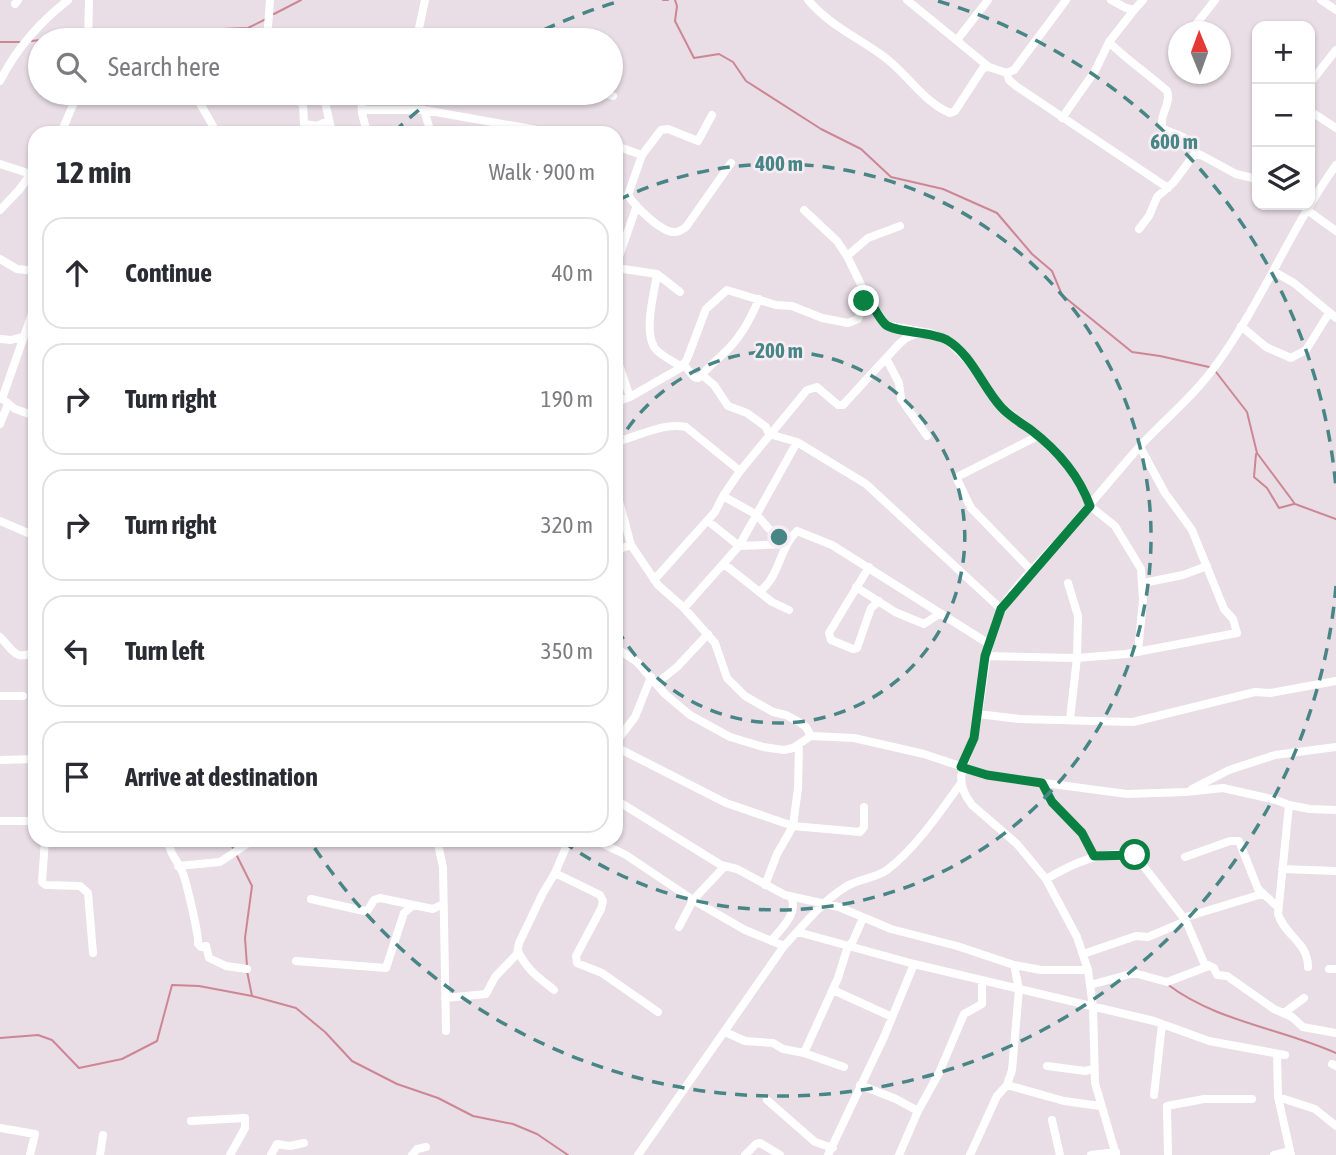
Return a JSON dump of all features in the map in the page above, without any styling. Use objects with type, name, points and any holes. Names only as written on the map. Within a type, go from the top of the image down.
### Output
[{"type":"street","points":[[38,28],[68,0]]},
{"type":"street","points":[[88,28],[89,0]]},
{"type":"street","points":[[268,28],[270,0]]},
{"type":"street","points":[[419,28],[425,0]]},
{"type":"street","points":[[808,0],[828,20],[884,56],[924,95],[950,113],[956,111],[980,71],[989,66]]},
{"type":"street","points":[[907,0],[989,66],[1007,73],[1014,70],[1063,1]]},
{"type":"street","points":[[957,40],[988,0]]},
{"type":"street","points":[[1111,0],[1134,10]]},
{"type":"street","points":[[1062,118],[1095,71],[1110,42],[1143,0]]},
{"type":"street","points":[[1199,21],[1215,0]]},
{"type":"street","points":[[1321,0],[1336,10]]},
{"type":"street","points":[[0,82],[17,51],[28,39]]},
{"type":"street","points":[[1110,42],[1125,58],[1167,91],[1169,96],[1161,116],[1163,129],[1183,137],[1198,154],[1236,174],[1252,178]]},
{"type":"street","points":[[1315,77],[1336,50]]},
{"type":"street","points":[[1007,73],[1009,80],[1062,118],[1168,188]]},
{"type":"street","points":[[64,126],[73,105]]},
{"type":"street","points":[[201,105],[213,126]]},
{"type":"street","points":[[303,105],[304,124],[317,125],[328,121]]},
{"type":"street","points":[[325,105],[330,126]]},
{"type":"street","points":[[362,105],[365,126]]},
{"type":"street","points":[[362,110],[424,110],[514,126]]},
{"type":"street","points":[[424,110],[429,126]]},
{"type":"street","points":[[1315,114],[1336,128]]},
{"type":"street","points":[[712,115],[698,141],[663,129],[642,155],[628,195],[636,208],[671,232],[679,231],[685,227],[731,163]]},
{"type":"street","points":[[623,148],[642,155]]},
{"type":"street","points":[[1139,229],[1149,216],[1157,197],[1168,188],[1192,157],[1198,154]]},
{"type":"street","points":[[0,164],[28,173]]},
{"type":"street","points":[[1315,196],[1336,165]]},
{"type":"street","points":[[0,210],[28,180]]},
{"type":"street","points":[[1315,186],[1320,187]]},
{"type":"street","points":[[623,246],[636,208]]},
{"type":"street","points":[[804,210],[837,241],[867,297],[886,325],[930,333],[948,341],[968,361],[1001,407],[1038,436],[1066,463],[1090,506],[1105,516],[1121,534],[1141,569],[1143,583],[1138,652]]},
{"type":"street","points":[[1091,1155],[1116,1153],[1100,1106],[1093,1069],[1093,1007],[1083,954],[1077,937],[1046,879],[1017,844],[972,805],[961,783],[961,767],[974,738],[985,656],[1001,609],[1140,447],[1217,364],[1307,210],[1336,231]]},
{"type":"street","points":[[847,256],[868,238],[900,226]]},
{"type":"street","points":[[0,259],[17,269],[28,270]]},
{"type":"street","points":[[623,267],[657,274],[680,292]]},
{"type":"street","points":[[1241,326],[1266,347],[1291,358],[1306,350],[1332,315],[1294,284],[1273,271]]},
{"type":"street","points":[[657,274],[650,317],[652,343],[655,350],[698,378],[725,353],[746,328],[759,299]]},
{"type":"street","points":[[623,400],[686,362],[706,309],[722,292],[727,290],[848,323],[858,319],[867,297]]},
{"type":"street","points":[[0,424],[3,400],[28,323]]},
{"type":"street","points":[[654,580],[708,521],[740,471],[807,390],[817,387],[838,405],[842,405],[906,338],[920,332]]},
{"type":"street","points":[[0,339],[11,340],[28,333]]},
{"type":"street","points":[[886,358],[897,378],[901,399],[927,436]]},
{"type":"street","points":[[702,375],[714,386],[727,405],[745,412],[766,427],[769,433],[797,442],[866,484],[1001,609]]},
{"type":"street","points":[[623,376],[630,397]]},
{"type":"street","points":[[3,400],[28,413]]},
{"type":"street","points":[[623,440],[665,426],[686,427],[740,471]]},
{"type":"street","points":[[1032,571],[971,508],[957,479],[1038,436]]},
{"type":"street","points":[[684,608],[739,546],[797,442]]},
{"type":"street","points":[[985,656],[1077,658],[1138,652],[1237,633],[1233,619],[1224,609],[1192,530],[1165,493],[1140,447]]},
{"type":"street","points":[[723,496],[757,515],[769,530],[789,542]]},
{"type":"street","points":[[623,516],[631,545],[654,580],[708,634],[717,648],[723,673],[732,684],[745,696],[773,712],[799,722],[811,736]]},
{"type":"street","points":[[0,521],[28,533]]},
{"type":"street","points":[[708,521],[739,546],[789,542]]},
{"type":"street","points":[[759,592],[771,581],[797,531],[803,532],[832,545],[869,567],[989,644]]},
{"type":"street","points":[[623,548],[631,545]]},
{"type":"street","points":[[724,564],[780,607],[789,610]]},
{"type":"street","points":[[1143,583],[1183,575],[1207,566]]},
{"type":"street","points":[[869,567],[829,633],[831,640],[853,649],[857,648],[871,608],[879,601]]},
{"type":"street","points":[[1068,583],[1078,616],[1077,658],[1070,719]]},
{"type":"street","points":[[856,587],[895,612],[924,624],[939,614]]},
{"type":"street","points":[[623,733],[635,717],[653,681],[677,667],[708,634]]},
{"type":"street","points":[[0,637],[19,657],[28,655]]},
{"type":"street","points":[[623,652],[690,715],[730,737],[775,749],[793,748],[811,736],[872,741],[924,754],[987,775],[1128,794],[1229,788],[1289,805],[1336,810]]},
{"type":"street","points":[[978,714],[1019,719],[1133,722],[1232,697],[1336,681]]},
{"type":"street","points":[[0,696],[23,696]]},
{"type":"street","points":[[765,885],[777,854],[793,826],[798,788],[799,745]]},
{"type":"street","points":[[1186,792],[1229,769],[1275,755],[1336,747]]},
{"type":"street","points":[[623,751],[726,803],[793,826],[860,832],[864,827],[863,807]]},
{"type":"street","points":[[0,760],[28,759]]},
{"type":"street","points":[[638,1155],[785,946],[824,903],[850,884],[886,871],[929,828],[961,783]]},
{"type":"street","points":[[1042,783],[1052,802],[1082,833],[1094,856]]},
{"type":"street","points":[[623,804],[725,866],[737,869],[791,897],[824,903],[863,918],[1014,965],[1041,970],[1088,970]]},
{"type":"street","points":[[1289,805],[1278,907],[1283,924],[1305,949],[1308,967]]},
{"type":"street","points":[[0,821],[28,821]]},
{"type":"street","points":[[1185,857],[1230,841],[1239,841],[1262,894],[1278,907]]},
{"type":"street","points":[[44,847],[42,882],[46,885],[80,886],[89,893],[93,953]]},
{"type":"street","points":[[170,847],[185,881],[193,920],[198,930],[198,944],[201,947],[206,946],[208,957],[218,964],[247,969]]},
{"type":"street","points":[[178,866],[220,862],[242,847]]},
{"type":"street","points":[[439,847],[443,867],[446,1031]]},
{"type":"street","points":[[445,998],[486,994],[495,977],[512,961],[518,951],[519,943],[566,847]]},
{"type":"street","points":[[609,847],[744,930],[785,946]]},
{"type":"street","points":[[1046,879],[1094,856],[1132,854],[1138,857],[1184,920],[1202,959],[1214,968],[1217,975],[1227,975],[1274,1009],[1284,1013],[1302,1031],[1336,1033]]},
{"type":"street","points":[[679,927],[693,900],[725,866]]},
{"type":"street","points":[[1282,869],[1336,871]]},
{"type":"street","points":[[555,873],[600,895],[603,901],[576,956],[578,963],[602,973],[657,1012]]},
{"type":"street","points":[[1083,954],[1136,936],[1149,936],[1184,920],[1262,894]]},
{"type":"street","points":[[771,941],[793,912],[794,902],[791,897]]},
{"type":"street","points":[[311,899],[364,911],[368,910],[374,900],[380,898],[433,909],[443,904]]},
{"type":"street","points":[[296,961],[386,968],[404,913],[413,905]]},
{"type":"street","points":[[804,1053],[833,990],[848,946],[863,918]]},
{"type":"street","points":[[798,932],[914,964],[1162,1024],[1209,1041],[1282,1055],[1278,1097],[1291,1153],[1274,1155]]},
{"type":"street","points":[[518,951],[533,975],[554,990]]},
{"type":"street","points":[[767,1100],[815,1142],[831,1152],[914,964]]},
{"type":"street","points":[[970,1155],[997,1096],[1007,1085],[1012,1070],[1018,989],[1014,965]]},
{"type":"street","points":[[1090,985],[1134,973],[1167,982],[1209,966]]},
{"type":"street","points":[[899,1155],[964,1014],[982,1004],[982,980]]},
{"type":"street","points":[[833,990],[892,1017]]},
{"type":"street","points":[[1284,1013],[1304,998]]},
{"type":"street","points":[[1154,1096],[1162,1024]]},
{"type":"street","points":[[725,1032],[745,1041],[762,1041],[844,1067]]},
{"type":"street","points":[[1047,1066],[1085,1071],[1093,1069]]},
{"type":"street","points":[[860,1085],[918,1111]]},
{"type":"street","points":[[1007,1085],[1064,1101],[1100,1106]]},
{"type":"street","points":[[1278,1097],[1315,1109],[1336,1126]]},
{"type":"street","points":[[1169,1155],[1167,1106],[1205,1098],[1252,1099]]},
{"type":"street","points":[[191,1121],[245,1118],[245,1128],[230,1155]]},
{"type":"street","points":[[1052,1119],[1060,1155]]},
{"type":"street","points":[[0,1128],[35,1134],[30,1155]]},
{"type":"street","points":[[100,1155],[103,1135]]},
{"type":"street","points":[[271,1155],[277,1144],[289,1146],[304,1143]]},
{"type":"street","points":[[745,1155],[760,1143],[780,1155]]},
{"type":"street","points":[[412,1155],[417,1149],[426,1147]]},
{"type":"waterway","points":[[274,14],[301,0]]},
{"type":"waterway","points":[[663,0],[668,0]]},
{"type":"waterway","points":[[675,0],[675,21],[694,58],[719,54],[733,62],[746,81],[821,129],[861,149],[891,177],[943,189],[997,213],[1032,254],[1052,271],[1062,295],[1132,352],[1209,367]]},
{"type":"waterway","points":[[248,28],[266,19]]},
{"type":"waterway","points":[[0,42],[20,42]]},
{"type":"waterway","points":[[1216,372],[1247,412],[1257,453],[1295,504],[1336,519]]},
{"type":"waterway","points":[[1256,454],[1254,477],[1267,488],[1279,508],[1294,504]]},
{"type":"waterway","points":[[237,856],[252,886],[245,938],[247,966]]},
{"type":"waterway","points":[[247,971],[252,996]]},
{"type":"waterway","points":[[1167,984],[1186,997],[1228,1016],[1336,1053]]},
{"type":"waterway","points":[[0,1038],[38,1035],[52,1040],[79,1068],[122,1059],[157,1041],[172,985],[199,986],[252,996],[296,1008],[325,1032],[352,1061],[397,1084],[438,1098],[473,1116],[513,1124],[537,1134],[568,1155]]},
{"type":"route","points":[[864,301],[867,297],[890,327],[930,333],[948,341],[968,361],[1001,407],[1034,432],[1066,463],[1090,506],[1001,609],[985,656],[974,738],[961,767],[987,775],[1042,783],[1052,802],[1082,833],[1094,856],[1135,855]]}]
